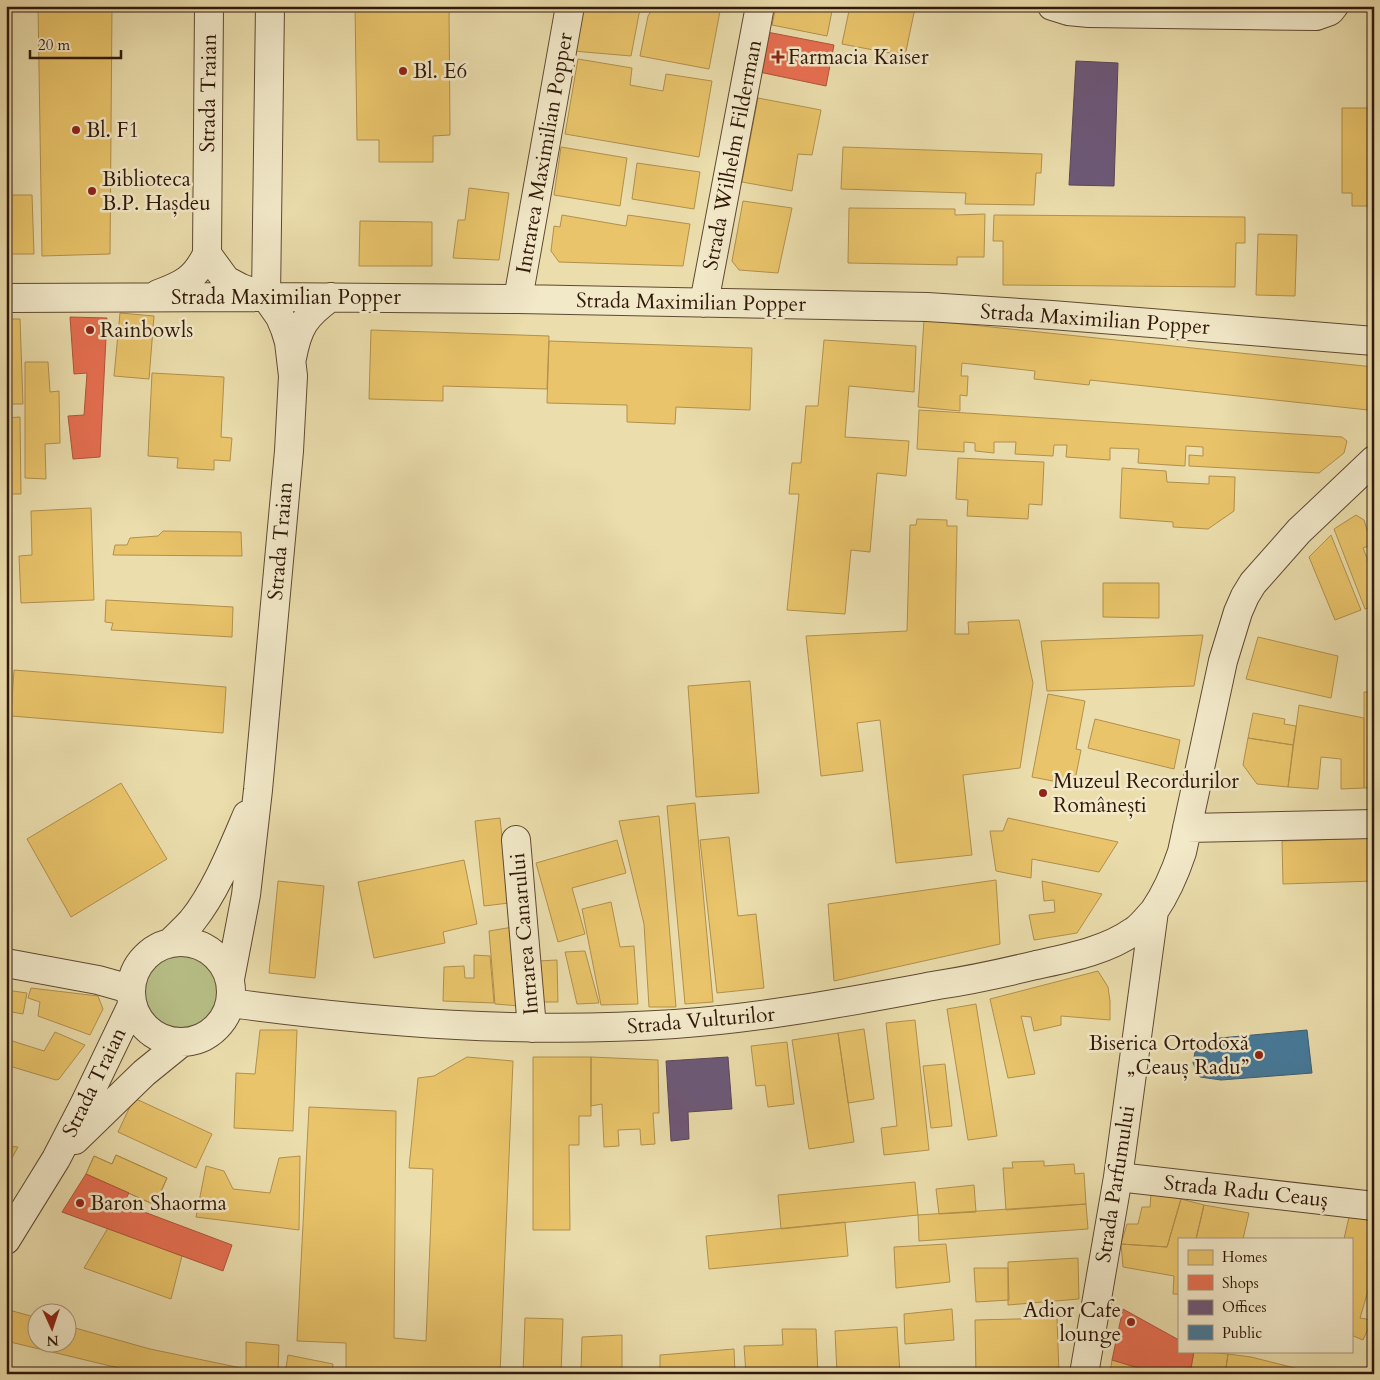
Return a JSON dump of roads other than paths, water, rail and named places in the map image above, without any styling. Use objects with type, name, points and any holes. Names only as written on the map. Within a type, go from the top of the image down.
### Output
[{"type":"street","name":"Strada Traian","points":[[207,254],[210,6]]},
{"type":"street","points":[[152,297],[189,280],[200,269],[207,254],[226,280],[266,297],[270,6]]},
{"type":"street","name":"Intrarea Maximilian Popper","points":[[518,299],[570,6]]},
{"type":"street","name":"Strada Wilhelm Filderman","points":[[704,303],[760,6]]},
{"type":"street","points":[[1052,6],[1068,11],[1089,14],[1316,16],[1330,12],[1334,6]]},
{"type":"street","name":"Strada Traian","points":[[230,991],[246,895],[258,790],[293,376],[292,358],[285,329],[266,297]]},
{"type":"street","name":"Strada Maximilian Popper","points":[[6,298],[266,297],[518,299],[927,307],[1374,340]]},
{"type":"street","points":[[292,358],[295,343],[306,319],[314,310],[332,298]]},
{"type":"street","name":"Strada Parfumului","points":[[1084,1374],[1118,1177],[1154,911],[1165,895],[1174,876],[1187,828],[1223,661],[1238,612],[1253,583],[1299,531],[1374,460]]},
{"type":"street","name":"Strada Traian","points":[[170,943],[202,907],[223,868],[258,790]]},
{"type":"street","points":[[1187,828],[1374,824]]},
{"type":"street","name":"Intrarea Canarului","points":[[516,840],[532,1028]]},
{"type":"street","name":"Strada Vulturilor","points":[[230,991],[403,1023],[532,1028],[677,1024],[780,1013],[979,978],[1066,958],[1106,946],[1134,931],[1154,911]]},
{"type":"street","points":[[185,942],[200,946],[213,954],[223,965],[230,991],[224,1019],[212,1032],[198,1040],[181,1043],[165,1040],[150,1032],[139,1021],[131,997],[134,973],[142,960],[155,949],[170,943],[185,942]]},
{"type":"street","points":[[6,963],[98,980],[131,997]]},
{"type":"street","name":"Strada Traian","points":[[6,1240],[56,1159],[83,1107],[131,997]]},
{"type":"street","name":"Strada Traian","points":[[56,1159],[144,1073],[181,1043]]},
{"type":"street","name":"Strada Radu Ceauș","points":[[1118,1177],[1374,1206]]},
{"type":"place","name":"Farmacia Kaiser","points":[[778,57]]},
{"type":"place","name":"Bl. E6","points":[[403,71]]},
{"type":"place","name":"Bl. F1","points":[[76,130]]},
{"type":"place","name":"Biblioteca B.P. Hașdeu","points":[[92,191]]},
{"type":"place","name":"Rainbowls","points":[[90,330]]},
{"type":"place","name":"Muzeul Recordurilor Românești","points":[[1043,793]]},
{"type":"place","name":"Biserica Ortodoxă „Ceauș Radu”","points":[[1259,1055]]},
{"type":"place","name":"Baron Shaorma","points":[[80,1203]]},
{"type":"place","name":"Adior Cafe lounge","points":[[1131,1322]]}]
